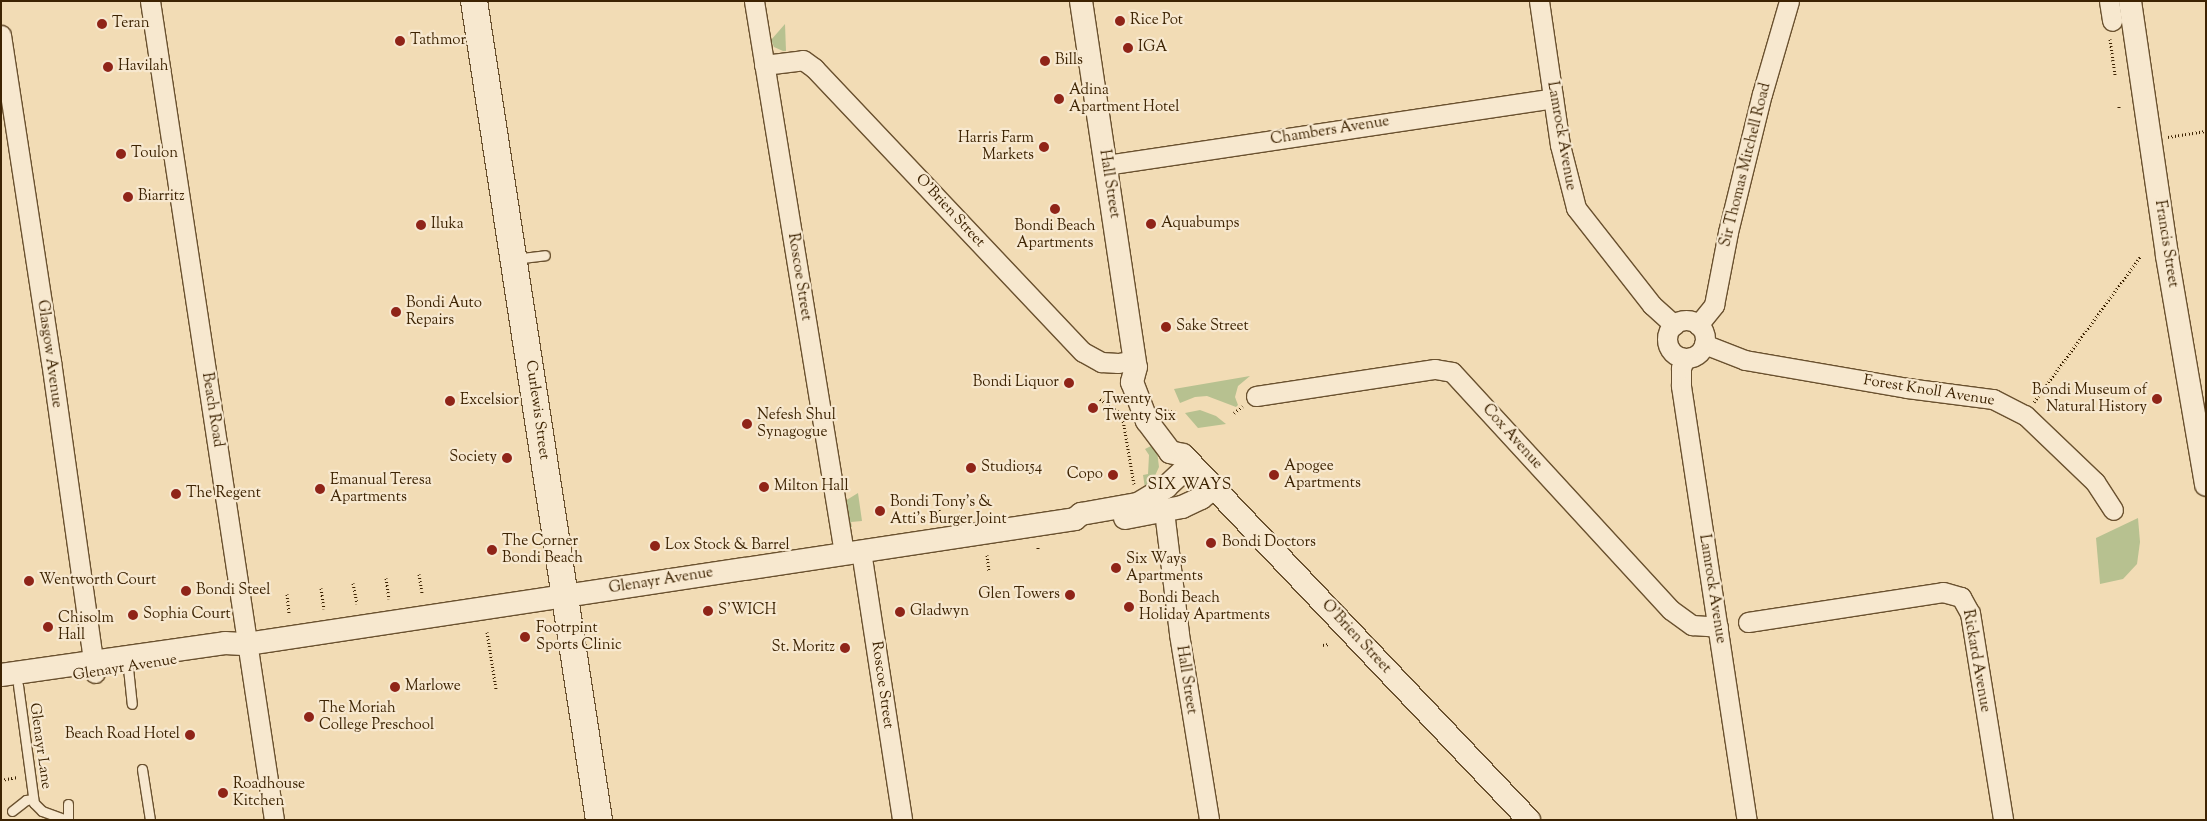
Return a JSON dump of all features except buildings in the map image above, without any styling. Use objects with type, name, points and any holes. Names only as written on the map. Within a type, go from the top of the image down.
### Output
[{"type":"main road","name":"Curlewis Street","points":[[474,1],[599,820]]},
{"type":"street","name":"Beach Road","points":[[150,1],[274,820]]},
{"type":"street","name":"Roscoe Street","points":[[754,1],[764,65],[902,820]]},
{"type":"street","name":"Hall Street","points":[[1081,1],[1136,363]]},
{"type":"street","name":"Lamrock Avenue","points":[[1539,1],[1560,145],[1576,208],[1652,305],[1674,325]]},
{"type":"street","name":"Sir Thomas Mitchell Road","points":[[1698,325],[1714,305],[1728,232],[1762,94],[1789,1]]},
{"type":"street","points":[[2109,1],[2112,21]]},
{"type":"street","name":"Francis Street","points":[[2130,1],[2150,140],[2206,485]]},
{"type":"street","name":"Glasgow Avenue","points":[[1,35],[51,361],[94,668]]},
{"type":"street","name":"O'Brien Street","points":[[764,65],[803,60],[814,68],[1084,352],[1101,362],[1136,363],[1169,430],[1181,445],[1187,460],[1529,820]]},
{"type":"street","name":"Chambers Avenue","points":[[1106,165],[1553,98]]},
{"type":"street","points":[[1686,321],[1698,325],[1704,334],[1704,344],[1697,355],[1685,358],[1675,354],[1668,345],[1668,334],[1674,325],[1686,321]]},
{"type":"street","name":"Forest Knoll Avenue","points":[[1704,344],[1745,360],[1907,388],[1993,399],[2025,414],[2095,482],[2113,510]]},
{"type":"street","name":"Lamrock Avenue","points":[[1685,358],[1682,368],[1681,386],[1747,820]]},
{"type":"street","name":"Cox Avenue","points":[[1256,396],[1435,369],[1452,372],[1671,610],[1692,625],[1718,627]]},
{"type":"street","name":"Glenayr Avenue","points":[[7,682],[94,668],[225,643],[247,644],[1075,518],[1082,514],[1138,504],[1166,487],[1187,460]]},
{"type":"street","name":"Glenayr Avenue","points":[[1075,518],[1083,522],[1140,516],[1164,511],[1182,507],[1201,498],[1214,488]]},
{"type":"street","name":"Hall Street","points":[[1164,511],[1179,634],[1209,820]]},
{"type":"street","name":"Rickard Avenue","points":[[1748,622],[1943,592],[1961,597],[1970,613],[2002,820]]},
{"type":"street","name":"Glenayr Avenue","points":[[94,668],[128,668],[226,653],[247,644]]},
{"type":"lane","points":[[514,259],[545,255]]},
{"type":"lane","points":[[128,668],[132,704]]},
{"type":"lane","name":"Glenayr Lane","points":[[7,682],[33,799],[37,808],[68,820]]},
{"type":"lane","points":[[142,769],[150,820]]},
{"type":"lane","points":[[12,811],[26,800],[33,799]]},
{"type":"lane","points":[[68,804],[68,820]]},
{"type":"path","points":[[2110,44],[2115,75]]},
{"type":"path","points":[[2150,140],[2206,131]]},
{"type":"path","points":[[2038,396],[2141,256]]},
{"type":"path","points":[[1100,399],[1122,414],[1136,492]]},
{"type":"path","points":[[938,503],[940,516]]},
{"type":"path","points":[[987,555],[990,571]]},
{"type":"path","points":[[419,574],[422,593]]},
{"type":"path","points":[[386,578],[389,598]]},
{"type":"path","points":[[353,583],[357,604]]},
{"type":"path","points":[[321,588],[324,609]]},
{"type":"path","points":[[287,594],[290,614]]},
{"type":"path","points":[[487,632],[496,689]]},
{"type":"path","points":[[1322,645],[1329,644]]},
{"type":"green space","points":[[785,24],[786,51],[783,51],[774,47],[771,40]]},
{"type":"green space","points":[[1250,376],[1238,386],[1235,397],[1238,405],[1236,407],[1207,396],[1195,397],[1180,403],[1174,389]]},
{"type":"green space","points":[[1200,410],[1216,416],[1226,424],[1198,428],[1185,413]]},
{"type":"green space","points":[[1153,445],[1157,451],[1159,467],[1152,482],[1145,488],[1143,475],[1148,474],[1149,455],[1145,449]]},
{"type":"green space","points":[[858,493],[862,521],[851,522],[852,527],[845,528],[845,501]]},
{"type":"green space","points":[[2138,518],[2140,542],[2137,564],[2123,579],[2100,584],[2096,538]]},
{"type":"place","name":"Rice Pot","points":[[1120,21]]},
{"type":"place","name":"Teran","points":[[102,24]]},
{"type":"place","name":"Tathmor","points":[[400,41]]},
{"type":"place","name":"IGA","points":[[1128,48]]},
{"type":"place","name":"Bills","points":[[1045,61]]},
{"type":"place","name":"Havilah","points":[[108,67]]},
{"type":"place","name":"Adina Apartment Hotel","points":[[1059,99]]},
{"type":"place","name":"Harris Farm Markets","points":[[1044,147]]},
{"type":"place","name":"Toulon","points":[[121,154]]},
{"type":"place","name":"Biarritz","points":[[128,197]]},
{"type":"place","name":"Bondi Beach Apartments","points":[[1055,209]]},
{"type":"place","name":"Aquabumps","points":[[1151,224]]},
{"type":"place","name":"Iluka","points":[[421,225]]},
{"type":"place","name":"Bondi Auto Repairs","points":[[396,312]]},
{"type":"place","name":"Sake Street","points":[[1166,327]]},
{"type":"place","name":"Bondi Liquor","points":[[1069,383]]},
{"type":"place","name":"Bondi Museum of Natural History","points":[[2157,399]]},
{"type":"place","name":"Excelsior","points":[[450,401]]},
{"type":"place","name":"Twenty Twenty Six","points":[[1093,408]]},
{"type":"place","name":"Nefesh Shul Synagogue","points":[[747,424]]},
{"type":"place","name":"Society","points":[[507,458]]},
{"type":"place","name":"Studio154","points":[[971,468]]},
{"type":"place","name":"Copo","points":[[1113,475]]},
{"type":"place","name":"Apogee Apartments","points":[[1274,475]]},
{"type":"place","name":"Milton Hall","points":[[764,487]]},
{"type":"place","name":"Emanual Teresa Apartments","points":[[320,489]]},
{"type":"place","name":"The Regent","points":[[176,494]]},
{"type":"place","name":"Bondi Tony's & Atti's Burger Joint","points":[[880,511]]},
{"type":"place","name":"Bondi Doctors","points":[[1211,543]]},
{"type":"place","name":"Lox Stock & Barrel","points":[[655,546]]},
{"type":"place","name":"The Corner Bondi Beach","points":[[492,550]]},
{"type":"place","name":"Six Ways Apartments","points":[[1116,568]]},
{"type":"place","name":"Wentworth Court","points":[[29,581]]},
{"type":"place","name":"Bondi Steel","points":[[186,591]]},
{"type":"place","name":"Glen Towers","points":[[1070,595]]},
{"type":"place","name":"Bondi Beach Holiday Apartments","points":[[1129,607]]},
{"type":"place","name":"S'WICH","points":[[708,611]]},
{"type":"place","name":"Gladwyn","points":[[900,612]]},
{"type":"place","name":"Sophia Court","points":[[133,615]]},
{"type":"place","name":"Chisolm Hall","points":[[48,627]]},
{"type":"place","name":"Footrpint Sports Clinic","points":[[525,637]]},
{"type":"place","name":"St. Moritz","points":[[845,648]]},
{"type":"place","name":"Marlowe","points":[[395,687]]},
{"type":"place","name":"The Moriah College Preschool","points":[[309,717]]},
{"type":"place","name":"Beach Road Hotel","points":[[190,735]]},
{"type":"place","name":"Roadhouse Kitchen","points":[[223,793]]},
{"type":"district","name":"SIX WAYS","points":[[1190,486]]}]
